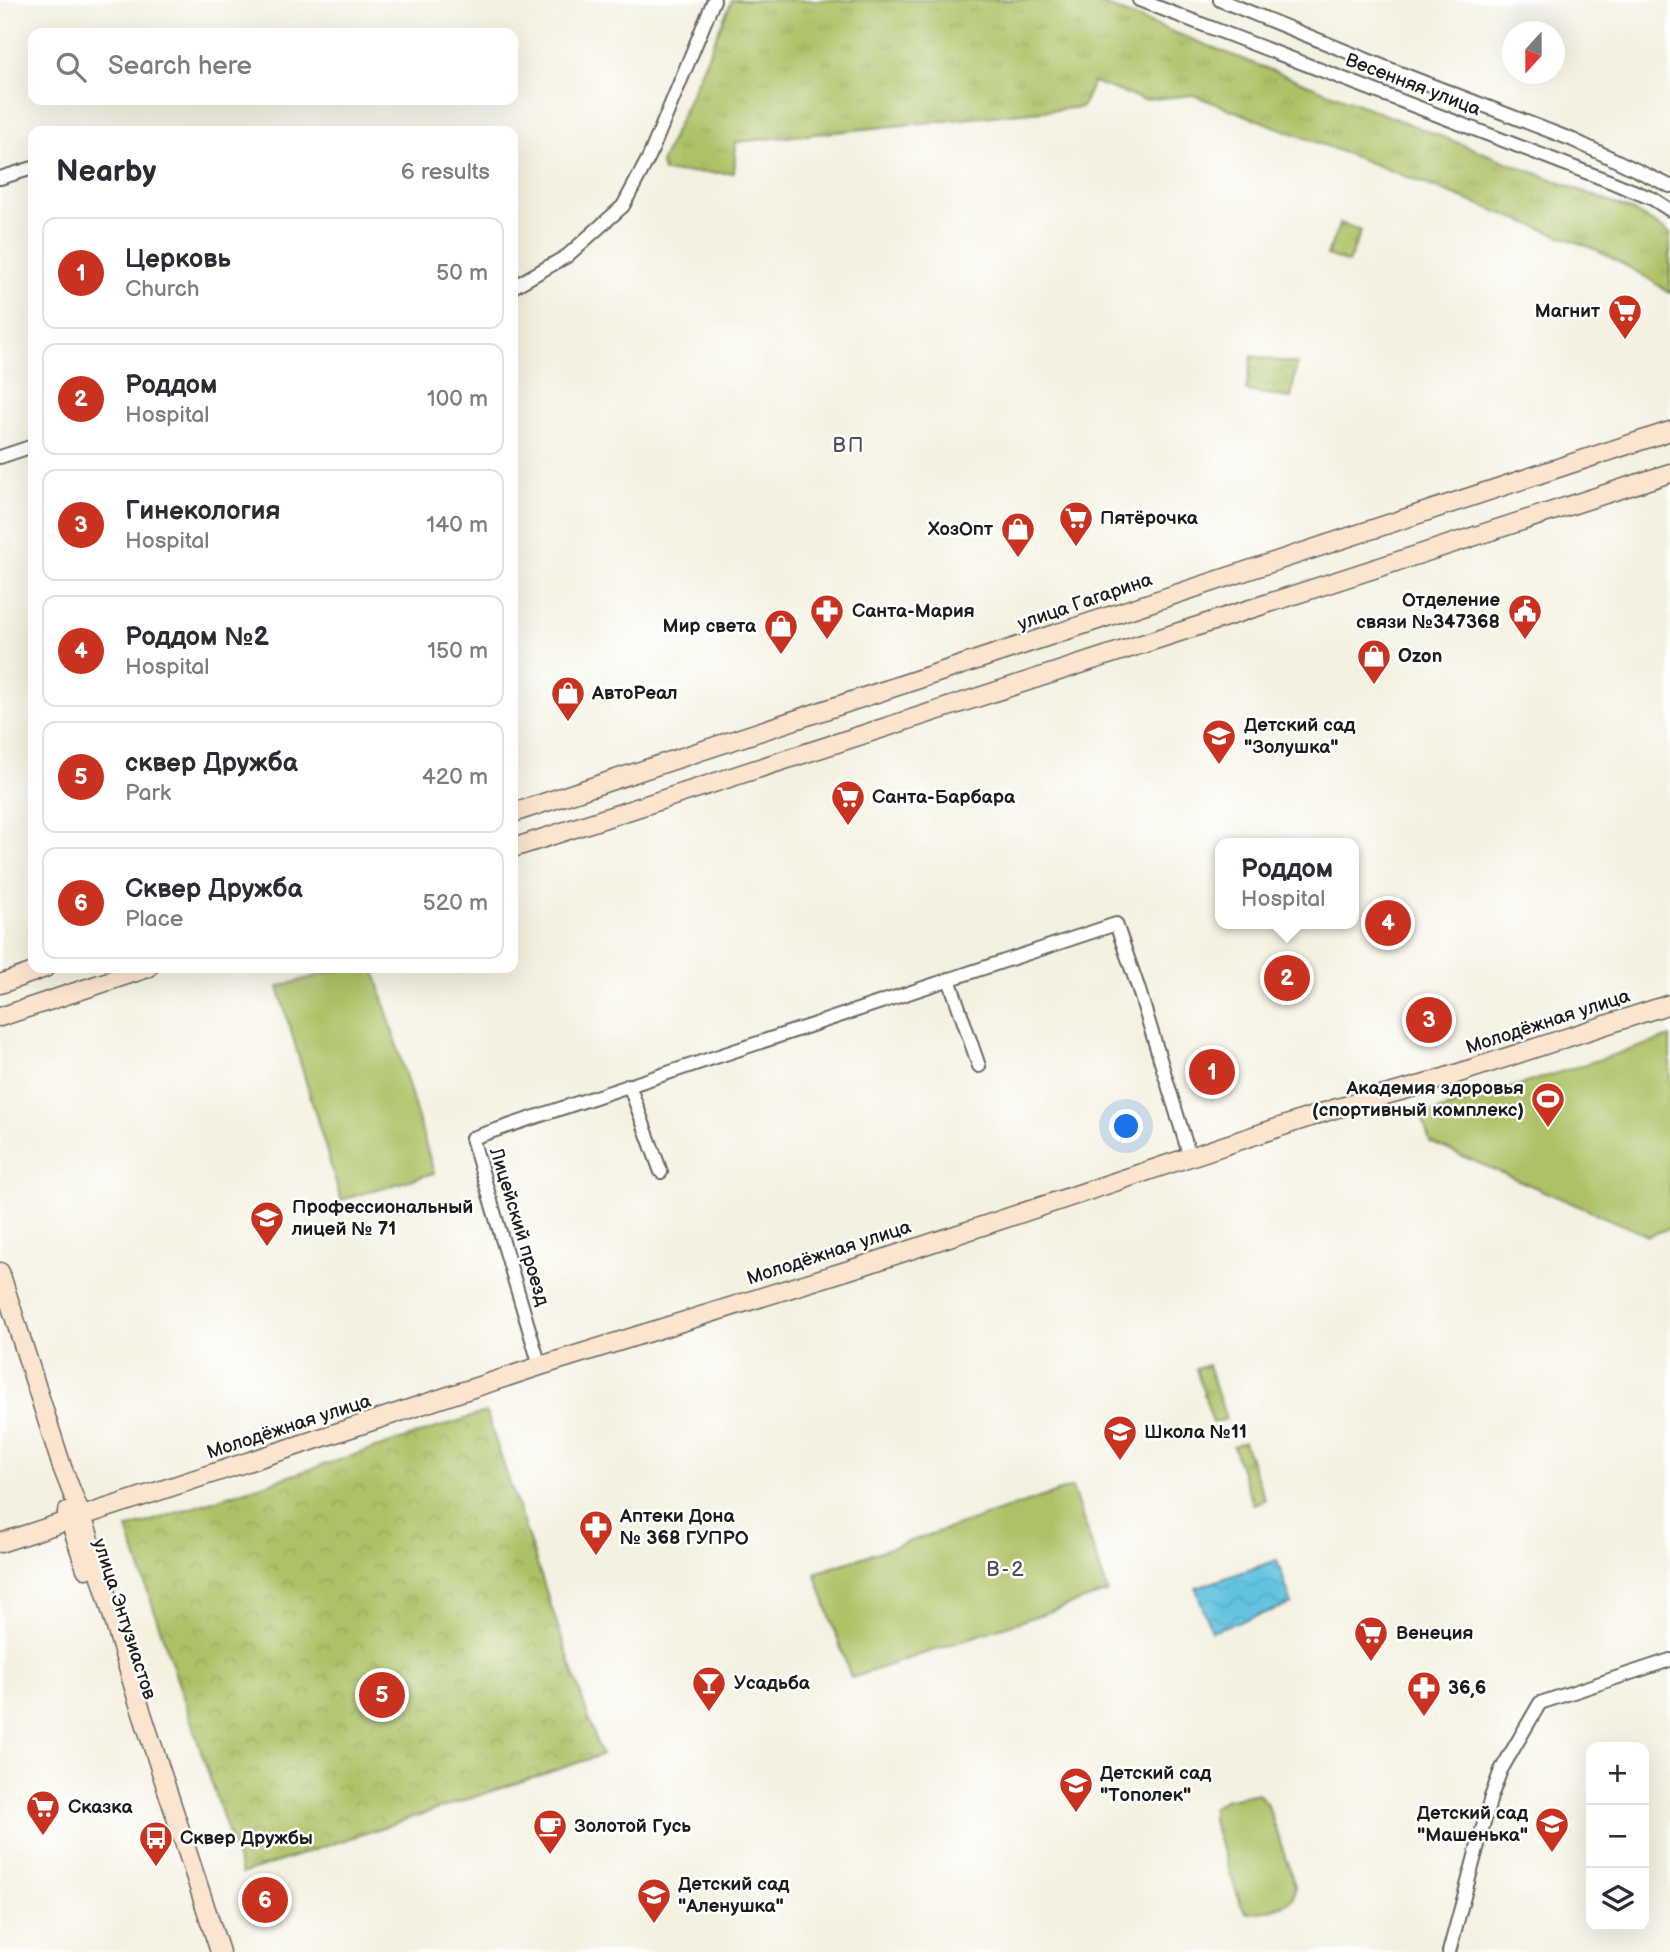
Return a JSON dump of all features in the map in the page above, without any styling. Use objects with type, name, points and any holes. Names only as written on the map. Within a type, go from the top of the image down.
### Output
[{"type":"street","points":[[518,284],[567,256],[624,206],[649,157],[714,0]]},
{"type":"street","name":"Весенняя улица","points":[[1139,0],[1631,190],[1670,210]]},
{"type":"street","name":"Весенняя улица","points":[[1220,0],[1573,140],[1670,186]]},
{"type":"street","points":[[0,178],[28,170]]},
{"type":"street","name":"улица Гагарина","points":[[518,811],[1670,431]]},
{"type":"street","points":[[0,457],[28,448]]},
{"type":"street","points":[[518,846],[1670,473]]},
{"type":"street","name":"Лицейский проезд","points":[[540,1366],[472,1138],[1116,924],[1138,986],[1190,1157]]},
{"type":"street","points":[[0,984],[31,973]]},
{"type":"street","points":[[0,1017],[133,973]]},
{"type":"street","points":[[949,979],[979,1066]]},
{"type":"street","name":"Молодёжная улица","points":[[0,1543],[540,1366],[862,1266],[1334,1109],[1422,1085],[1670,1004]]},
{"type":"street","points":[[629,1085],[661,1171]]},
{"type":"street","points":[[0,1272],[76,1518],[88,1533],[137,1698],[220,1952]]},
{"type":"street","name":"улица Энтузиастов","points":[[0,1298],[76,1518],[208,1952]]},
{"type":"street","points":[[1449,1952],[1490,1797],[1501,1770],[1540,1703],[1670,1660]]},
{"type":"green space","points":[[732,0],[1091,0],[1633,211],[1670,233],[1670,293],[1597,250],[1193,95],[1144,100],[1093,82],[1082,107],[736,142],[734,173],[663,172],[661,163]]},
{"type":"green space","points":[[1340,223],[1361,231],[1348,263],[1327,255]]},
{"type":"green space","points":[[1252,356],[1297,364],[1291,398],[1246,391]]},
{"type":"green space","points":[[327,973],[375,973],[434,1173],[341,1200],[278,987]]},
{"type":"green space","name":"Академия здоровья (спортивный комплекс)","points":[[1670,1037],[1670,1228],[1648,1236],[1430,1142],[1422,1116]]},
{"type":"green space","points":[[1208,1365],[1226,1419],[1213,1423],[1196,1369]]},
{"type":"green space","points":[[486,1412],[601,1755],[242,1874],[127,1529]]},
{"type":"green space","points":[[1244,1442],[1265,1500],[1253,1504],[1233,1446]]},
{"type":"green space","points":[[1072,1487],[1108,1592],[851,1678],[815,1573]]},
{"type":"green space","points":[[1258,1793],[1267,1803],[1295,1889],[1293,1898],[1285,1905],[1247,1913],[1241,1905],[1212,1821],[1212,1808],[1224,1800]]},
{"type":"water","points":[[1277,1560],[1292,1604],[1211,1631],[1196,1588]]},
{"type":"place","name":"Магнит","points":[[1625,341]]},
{"type":"place","name":"Пятёрочка","points":[[1076,548]]},
{"type":"place","name":"ХозОпт","points":[[1018,559]]},
{"type":"place","name":"Санта-Мария","points":[[827,641]]},
{"type":"place","name":"Отделение связи №347368","points":[[1525,641]]},
{"type":"place","name":"Мир света","points":[[781,656]]},
{"type":"place","name":"Ozon","points":[[1374,686]]},
{"type":"place","name":"АвтоРеал","points":[[568,723]]},
{"type":"place","name":"Детский сад \"Золушка\"","points":[[1219,766]]},
{"type":"place","name":"Санта-Барбара","points":[[848,827]]},
{"type":"place","name":"Роддом №2","points":[[1388,923]]},
{"type":"place","name":"Роддом","points":[[1287,978]]},
{"type":"place","name":"Гинекология","points":[[1429,1020]]},
{"type":"place","name":"Церковь","points":[[1212,1072]]},
{"type":"place","name":"Академия здоровья (спортивный комплекс)","points":[[1548,1129]]},
{"type":"place","name":"Профессиональный лицей № 71","points":[[267,1248]]},
{"type":"place","name":"Школа №11","points":[[1120,1462]]},
{"type":"place","name":"Аптеки Дона № 368 ГУПРО","points":[[596,1557]]},
{"type":"place","name":"Венеция","points":[[1371,1663]]},
{"type":"place","name":"сквер Дружба","points":[[382,1695]]},
{"type":"place","name":"Усадьба","points":[[709,1713]]},
{"type":"place","name":"36,6","points":[[1424,1718]]},
{"type":"place","name":"Детский сад \"Тополек\"","points":[[1076,1814]]},
{"type":"place","name":"Сказка","points":[[43,1837]]},
{"type":"place","name":"Детский сад \"Машенька\"","points":[[1552,1854]]},
{"type":"place","name":"Золотой Гусь","points":[[550,1856]]},
{"type":"place","name":"Сквер Дружбы","points":[[156,1868]]},
{"type":"place","name":"Сквер Дружба","points":[[265,1900]]},
{"type":"place","name":"Детский сад \"Аленушка\"","points":[[654,1925]]},
{"type":"district","name":"ВП","points":[[849,445]]},
{"type":"district","name":"В-2","points":[[1006,1569]]}]
